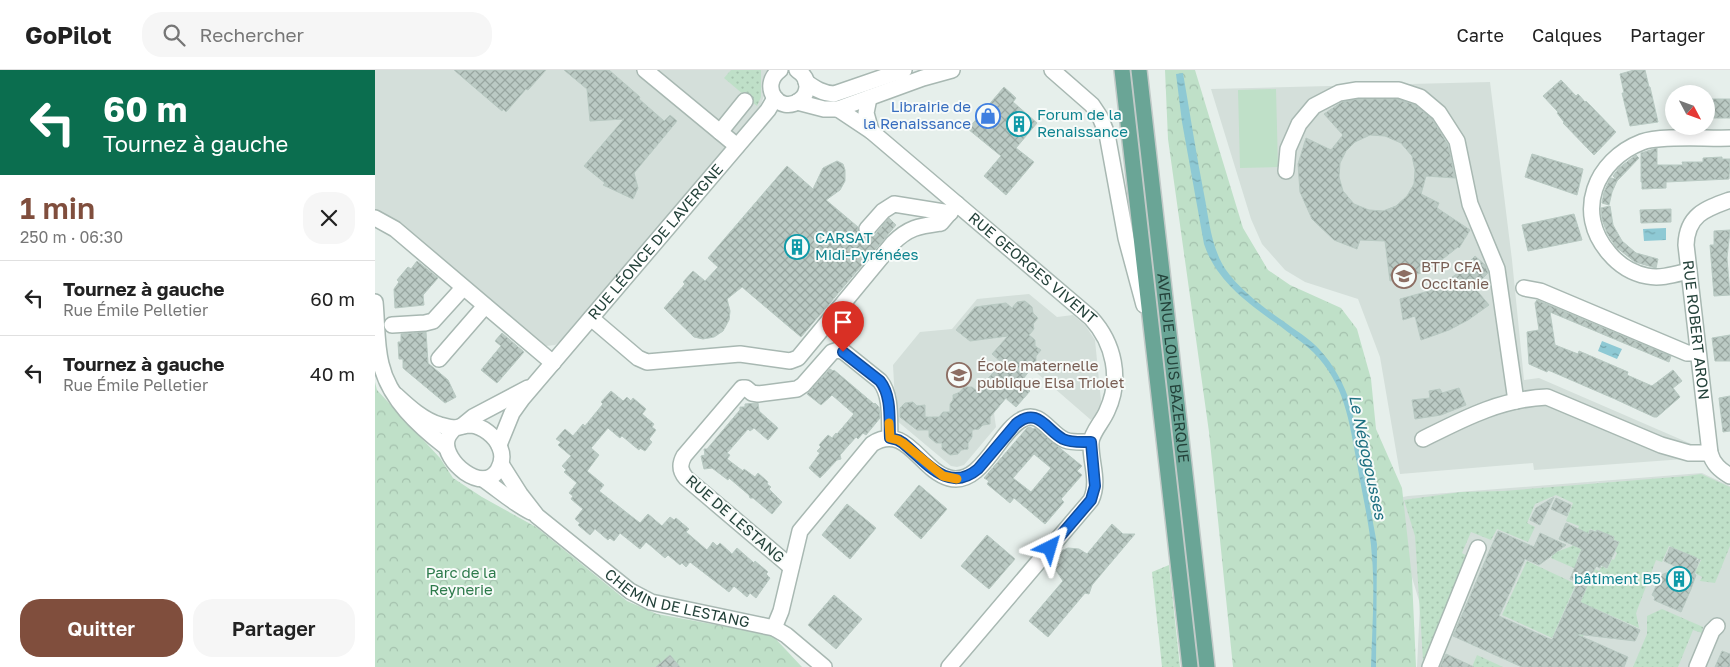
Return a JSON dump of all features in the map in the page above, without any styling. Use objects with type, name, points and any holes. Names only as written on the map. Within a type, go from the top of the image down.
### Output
[{"type":"main road","name":"AVENUE LOUIS BAZERQUE","points":[[1122,70],[1190,667]]},
{"type":"main road","name":"AVENUE LOUIS BAZERQUE","points":[[1139,70],[1207,667]]},
{"type":"street","points":[[645,70],[737,146]]},
{"type":"street","points":[[802,76],[824,94],[834,94],[904,70]]},
{"type":"street","points":[[778,71],[771,85],[771,92],[775,98],[785,104],[797,102],[824,109],[838,109],[863,105],[923,78],[952,70]]},
{"type":"street","points":[[1052,70],[1092,105],[1100,117],[1107,134],[1127,238],[1153,339]]},
{"type":"street","points":[[797,102],[805,94],[802,76]]},
{"type":"street","points":[[1285,171],[1288,149],[1299,124],[1314,106],[1339,93],[1357,90],[1399,90],[1420,97],[1439,113],[1457,141],[1470,204],[1497,269],[1516,400]]},
{"type":"street","points":[[842,92],[863,105],[871,131]]},
{"type":"street","name":"RUE LÉONCE DE LAVERGNE","points":[[499,445],[512,413],[535,384],[768,110],[775,98]]},
{"type":"street","points":[[720,132],[745,101]]},
{"type":"street","name":"RUE GEORGES VIVENT","points":[[838,109],[871,131],[953,208],[1091,318],[1106,336],[1112,358],[1115,383],[1107,411],[1091,442]]},
{"type":"street","points":[[1689,271],[1662,277],[1649,277],[1632,272],[1619,264],[1602,246],[1592,220],[1591,202],[1595,186],[1603,172],[1615,158],[1629,148],[1644,141],[1730,138]]},
{"type":"street","name":"RUE ROBERT ARON","points":[[1730,200],[1706,209],[1695,217],[1686,237],[1710,452],[1714,464],[1730,476]]},
{"type":"street","points":[[867,229],[883,211],[894,204],[953,208]]},
{"type":"street","points":[[591,318],[639,358],[647,362],[739,354],[790,361],[798,358],[903,233],[914,227],[941,223],[953,208]]},
{"type":"street","points":[[375,218],[395,230],[553,363]]},
{"type":"street","points":[[392,325],[433,321],[463,288]]},
{"type":"street","points":[[1525,288],[1540,291],[1687,353],[1698,353]]},
{"type":"street","name":"CHEMIN DE LESTANG","points":[[375,302],[381,363],[389,384],[417,422],[432,437],[447,447],[450,457],[459,467],[476,478],[483,480],[510,500],[537,516],[619,583],[640,597],[651,602],[774,628],[786,635],[824,667]]},
{"type":"street","points":[[439,359],[485,306]]},
{"type":"street","name":"RUE DE LESTANG","points":[[791,567],[686,478],[682,473],[681,467],[684,456],[741,388],[746,388],[752,393],[758,394],[797,389],[803,385],[832,352],[837,350],[843,352],[884,386],[887,394],[890,438]]},
{"type":"street","name":"RUE LÉONCE DE LAVERGNE","points":[[459,427],[473,417],[535,384]]},
{"type":"street","name":"CHEMIN DE LESTANG","points":[[396,395],[421,416],[439,425],[459,427],[471,425],[486,431],[499,445],[501,464],[519,494],[537,516]]},
{"type":"street","points":[[1423,439],[1483,410],[1516,400],[1547,397],[1661,445],[1689,453],[1710,452]]},
{"type":"street","points":[[774,628],[781,612],[798,535],[803,525],[872,444],[883,439],[898,440],[943,476],[956,479],[971,475],[978,469],[1016,424],[1021,419],[1027,417],[1037,418],[1066,440],[1091,442],[1095,486],[1091,500],[949,667]]},
{"type":"street","points":[[447,447],[447,440],[459,427]]},
{"type":"street","points":[[483,480],[493,476],[501,464]]},
{"type":"street","points":[[1430,667],[1478,548]]},
{"type":"street","points":[[1697,667],[1712,631],[1717,626]]},
{"type":"shaded area","points":[[375,70],[773,70],[760,107],[564,338],[555,345],[546,346],[535,340],[375,209]]},
{"type":"shaded area","name":"BTP CFA Occitanie","points":[[1490,82],[1512,260],[1524,380],[1539,378],[1696,446],[1698,458],[1534,470],[1533,463],[1400,474],[1380,357],[1358,299],[1305,282],[1285,270],[1262,244],[1251,219],[1211,89]]},
{"type":"shaded area","name":"École maternelle publique Elsa Triolet","points":[[1029,294],[1057,317],[1073,315],[1085,325],[1095,340],[1101,401],[1099,410],[1091,420],[1031,368],[1020,382],[1030,391],[1016,407],[1005,399],[994,413],[996,427],[964,465],[951,466],[896,420],[893,365],[920,332],[952,329],[977,299]]},
{"type":"shaded area","points":[[1702,473],[1730,486],[1730,667],[1417,667],[1420,604],[1408,564],[1398,498]]},
{"type":"green space","points":[[731,70],[761,70],[761,97],[757,106],[724,78]]},
{"type":"green space","points":[[1165,70],[1195,70],[1243,228],[1268,270],[1290,285],[1341,308],[1357,329],[1371,379],[1376,429],[1402,488],[1412,578],[1416,667],[1233,667],[1209,432],[1168,139]]},
{"type":"green space","points":[[1276,89],[1278,167],[1240,168],[1238,90]]},
{"type":"green space","name":"Parc de la Reynerie","points":[[375,382],[377,390],[440,458],[453,478],[482,497],[536,527],[627,601],[657,614],[772,635],[802,667],[375,667]]},
{"type":"green space","points":[[1701,474],[1730,487],[1730,546],[1715,583],[1700,581],[1702,577],[1695,573],[1701,560],[1669,546],[1662,562],[1656,560],[1636,613],[1639,628],[1596,609],[1576,651],[1562,645],[1595,569],[1599,571],[1602,566],[1607,569],[1612,559],[1614,560],[1619,542],[1613,539],[1614,537],[1590,529],[1577,559],[1582,561],[1583,572],[1551,558],[1555,549],[1559,551],[1572,546],[1579,526],[1566,521],[1573,503],[1556,495],[1535,504],[1527,523],[1535,527],[1528,542],[1497,529],[1491,540],[1471,532],[1462,553],[1469,557],[1427,660],[1423,660],[1415,536],[1404,500],[1461,492],[1503,491]]},
{"type":"green space","points":[[1527,561],[1576,584],[1552,638],[1502,615]]},
{"type":"green space","points":[[1169,565],[1180,667],[1162,667],[1152,572]]},
{"type":"green space","points":[[1662,609],[1703,627],[1702,633],[1693,630],[1678,667],[1633,667],[1647,634],[1647,616]]},
{"type":"green space","points":[[1477,655],[1503,667],[1472,667]]},
{"type":"water","points":[[1183,73],[1209,223],[1221,261],[1226,270],[1245,291],[1319,349],[1338,375],[1351,405],[1377,544],[1376,667],[1371,667],[1373,571],[1371,545],[1354,447],[1344,404],[1332,377],[1313,352],[1235,291],[1225,281],[1209,257],[1204,244],[1182,122],[1176,74]]},
{"type":"water","points":[[1666,228],[1666,240],[1644,241],[1643,229]]},
{"type":"water","points":[[1602,341],[1622,349],[1617,359],[1598,351]]},
{"type":"building","points":[[454,70],[546,70],[506,112],[503,109],[502,111]]},
{"type":"building","points":[[564,70],[609,70],[664,121],[670,115],[677,121],[634,173],[638,188],[633,199],[603,185],[605,183],[584,166],[624,119],[590,121],[587,89]]},
{"type":"building","points":[[1634,70],[1645,70],[1658,122],[1630,126],[1622,93],[1624,93],[1620,74]]},
{"type":"building","points":[[1561,80],[1576,96],[1578,94],[1586,101],[1616,132],[1594,155],[1563,123],[1558,112],[1543,96]]},
{"type":"building","points":[[1004,87],[1016,98],[1013,102],[1037,123],[1016,148],[1034,162],[1006,195],[984,176],[1001,156],[968,129]]},
{"type":"building","points":[[1358,99],[1397,99],[1415,105],[1432,119],[1448,145],[1455,178],[1426,176],[1421,194],[1439,203],[1437,208],[1470,230],[1459,248],[1421,273],[1390,281],[1385,241],[1360,240],[1357,249],[1334,240],[1312,219],[1300,192],[1298,164],[1306,138],[1331,150],[1343,135],[1324,114],[1342,102]],"holes":[[[1370,135],[1385,136],[1401,143],[1412,156],[1415,170],[1414,184],[1407,196],[1396,206],[1383,211],[1369,210],[1354,204],[1343,191],[1339,177],[1340,163],[1346,151],[1355,142]]]},
{"type":"building","points":[[1715,99],[1730,99],[1730,118],[1715,118]]},
{"type":"building","points":[[1657,148],[1657,165],[1683,165],[1682,162],[1703,162],[1703,158],[1722,157],[1722,159],[1730,159],[1729,179],[1666,182],[1666,188],[1642,189],[1641,153]]},
{"type":"building","points":[[1532,154],[1583,169],[1577,195],[1525,177]]},
{"type":"building","points":[[1636,155],[1639,158],[1617,181],[1609,205],[1602,203],[1604,192],[1610,179],[1616,179],[1613,176],[1619,168]]},
{"type":"building","name":"CARSAT Midi-Pyrénées","points":[[837,161],[843,164],[845,181],[840,190],[826,200],[858,227],[858,232],[865,238],[874,236],[889,218],[896,225],[801,337],[742,287],[727,299],[730,311],[729,320],[723,331],[714,337],[703,339],[694,337],[664,308],[685,284],[683,282],[693,271],[705,281],[718,267],[708,258],[787,166],[813,189],[823,168]]},
{"type":"building","points":[[1610,206],[1613,225],[1622,241],[1636,253],[1658,259],[1656,268],[1635,262],[1616,247],[1607,233],[1602,219],[1601,208]]},
{"type":"building","points":[[1671,209],[1671,222],[1641,223],[1640,210]]},
{"type":"building","points":[[1574,214],[1582,240],[1528,251],[1522,225]]},
{"type":"building","points":[[1730,230],[1727,258],[1730,295],[1714,296],[1710,245],[1714,245],[1714,231]]},
{"type":"building","points":[[1475,256],[1485,265],[1488,273],[1474,287],[1489,305],[1468,320],[1449,330],[1421,340],[1415,316],[1403,320],[1400,299],[1429,291],[1445,282],[1458,273]]},
{"type":"building","points":[[417,261],[438,278],[423,295],[424,305],[395,308],[394,289],[399,282],[397,280],[408,267],[411,269]]},
{"type":"building","points":[[1537,300],[1671,356],[1669,362],[1550,312],[1555,345],[1578,354],[1579,351],[1628,372],[1627,375],[1652,386],[1673,370],[1682,381],[1673,388],[1680,397],[1657,417],[1654,417],[1548,370],[1547,372],[1529,364],[1527,332],[1539,330],[1535,303]]},
{"type":"building","points":[[1025,301],[1032,307],[1033,313],[1038,318],[1033,324],[1034,329],[1029,335],[1035,340],[1035,346],[1041,350],[1036,356],[1036,362],[1020,383],[1030,391],[1016,407],[1006,398],[990,417],[990,424],[972,430],[968,449],[961,450],[958,454],[950,455],[942,449],[942,443],[936,443],[929,437],[929,430],[917,430],[900,417],[900,408],[905,403],[913,402],[917,406],[925,405],[925,417],[939,417],[943,412],[950,412],[953,395],[960,392],[964,387],[972,387],[977,391],[999,366],[1001,362],[992,354],[1008,336],[970,341],[956,330],[975,307],[1006,303],[1012,308],[1017,302]]},
{"type":"building","points":[[426,332],[428,363],[448,380],[456,397],[445,403],[403,368],[403,359],[399,359],[398,342],[401,342],[401,334]]},
{"type":"building","points":[[502,333],[524,352],[497,383],[481,370],[501,346],[495,341]]},
{"type":"building","points":[[1730,335],[1730,361],[1715,361],[1712,338]]},
{"type":"building","points":[[830,369],[834,370],[875,403],[879,407],[880,418],[866,435],[863,433],[858,439],[856,437],[840,455],[841,459],[837,460],[820,478],[809,468],[820,453],[817,451],[821,447],[819,445],[828,435],[832,438],[837,434],[854,414],[832,395],[821,405],[807,394]]},
{"type":"building","points":[[1459,388],[1466,405],[1441,415],[1415,419],[1412,400],[1430,398],[1429,391],[1440,389],[1442,393]]},
{"type":"building","points":[[611,391],[623,401],[627,397],[631,401],[633,398],[646,409],[642,414],[654,424],[652,427],[656,430],[649,439],[652,442],[645,451],[640,448],[639,450],[622,436],[620,438],[608,428],[591,448],[599,455],[587,471],[604,485],[599,491],[640,523],[648,514],[662,526],[670,517],[674,520],[676,518],[689,529],[686,532],[707,550],[713,542],[717,546],[720,543],[732,554],[737,548],[768,572],[766,574],[770,578],[756,598],[750,593],[747,597],[734,586],[729,592],[690,562],[686,567],[682,563],[680,565],[668,555],[665,558],[646,542],[640,549],[620,533],[614,541],[610,538],[608,540],[595,529],[590,535],[578,525],[580,523],[575,519],[583,509],[571,499],[573,496],[569,493],[577,483],[564,472],[566,470],[562,466],[571,456],[558,445],[561,442],[556,439],[565,429],[573,436],[583,424],[585,426]]},
{"type":"building","points":[[1730,396],[1730,431],[1723,432],[1719,398]]},
{"type":"building","points":[[758,403],[759,411],[778,428],[768,440],[754,428],[750,431],[748,429],[727,453],[730,455],[727,459],[755,477],[758,473],[768,482],[767,484],[771,487],[769,489],[782,502],[772,514],[753,498],[750,498],[729,478],[728,480],[712,468],[704,469],[701,456],[705,455],[704,449],[707,449],[740,410],[740,407],[745,407],[745,404]]},
{"type":"building","points":[[1027,428],[1035,428],[1082,466],[1077,471],[1082,475],[1061,499],[1064,502],[1045,524],[1014,498],[1010,503],[987,484],[989,481],[984,478]],"holes":[[[1034,454],[1051,468],[1031,492],[1013,478]]]},
{"type":"building","points":[[919,485],[947,509],[921,539],[894,515]]},
{"type":"building","points":[[1554,497],[1540,525],[1530,520],[1536,508]]},
{"type":"building","points":[[1556,498],[1571,505],[1567,516],[1551,509]]},
{"type":"building","points":[[847,504],[876,528],[850,559],[822,535]]},
{"type":"building","points":[[1566,523],[1589,534],[1590,530],[1596,532],[1597,530],[1614,537],[1613,540],[1619,542],[1607,568],[1601,565],[1600,568],[1596,566],[1580,602],[1640,630],[1635,641],[1576,634],[1628,657],[1624,667],[1522,667],[1453,636],[1498,531],[1534,547],[1540,533],[1566,545],[1539,565],[1525,559],[1499,616],[1552,640],[1578,582],[1570,579],[1582,549],[1559,539]]},
{"type":"building","points":[[1112,524],[1123,534],[1135,534],[1092,585],[1089,594],[1085,593],[1048,637],[1029,621],[1063,581],[1055,569],[1056,558],[1063,550],[1068,548],[1079,549],[1087,554]]},
{"type":"building","points":[[987,535],[1015,559],[989,589],[961,566]]},
{"type":"building","name":"bâtiment B5","points":[[1670,547],[1697,558],[1695,562],[1700,559],[1691,589],[1681,612],[1654,600],[1655,597],[1652,595],[1661,575],[1679,568],[1664,561]]},
{"type":"building","points":[[834,595],[862,619],[836,649],[808,625]]},
{"type":"building","points":[[1722,651],[1730,654],[1730,667],[1715,667]]},
{"type":"building","points":[[1446,654],[1474,667],[1440,667]]},
{"type":"building","points":[[670,655],[680,667],[656,667]]},
{"type":"slow traffic","points":[[889,423],[890,438],[903,443],[943,476],[957,479]]},
{"type":"place","name":"Librairie de la Renaissance","points":[[988,116]]},
{"type":"place","name":"Forum de la Renaissance","points":[[1019,124]]},
{"type":"place","name":"CARSAT Midi-Pyrénées","points":[[797,247]]},
{"type":"place","name":"BTP CFA Occitanie","points":[[1404,276]]},
{"type":"place","name":"École maternelle publique Elsa Triolet","points":[[959,375]]},
{"type":"place","name":"bâtiment B5","points":[[1679,579]]},
{"type":"route","points":[[843,352],[884,386],[887,394],[890,438],[903,443],[943,476],[956,479],[971,475],[1016,424],[1021,419],[1027,417],[1037,418],[1066,440],[1091,442],[1094,493],[1091,500],[1050,548]]},
{"type":"water label","name":"Le Négogousses","points":[[1368,457]]}]
